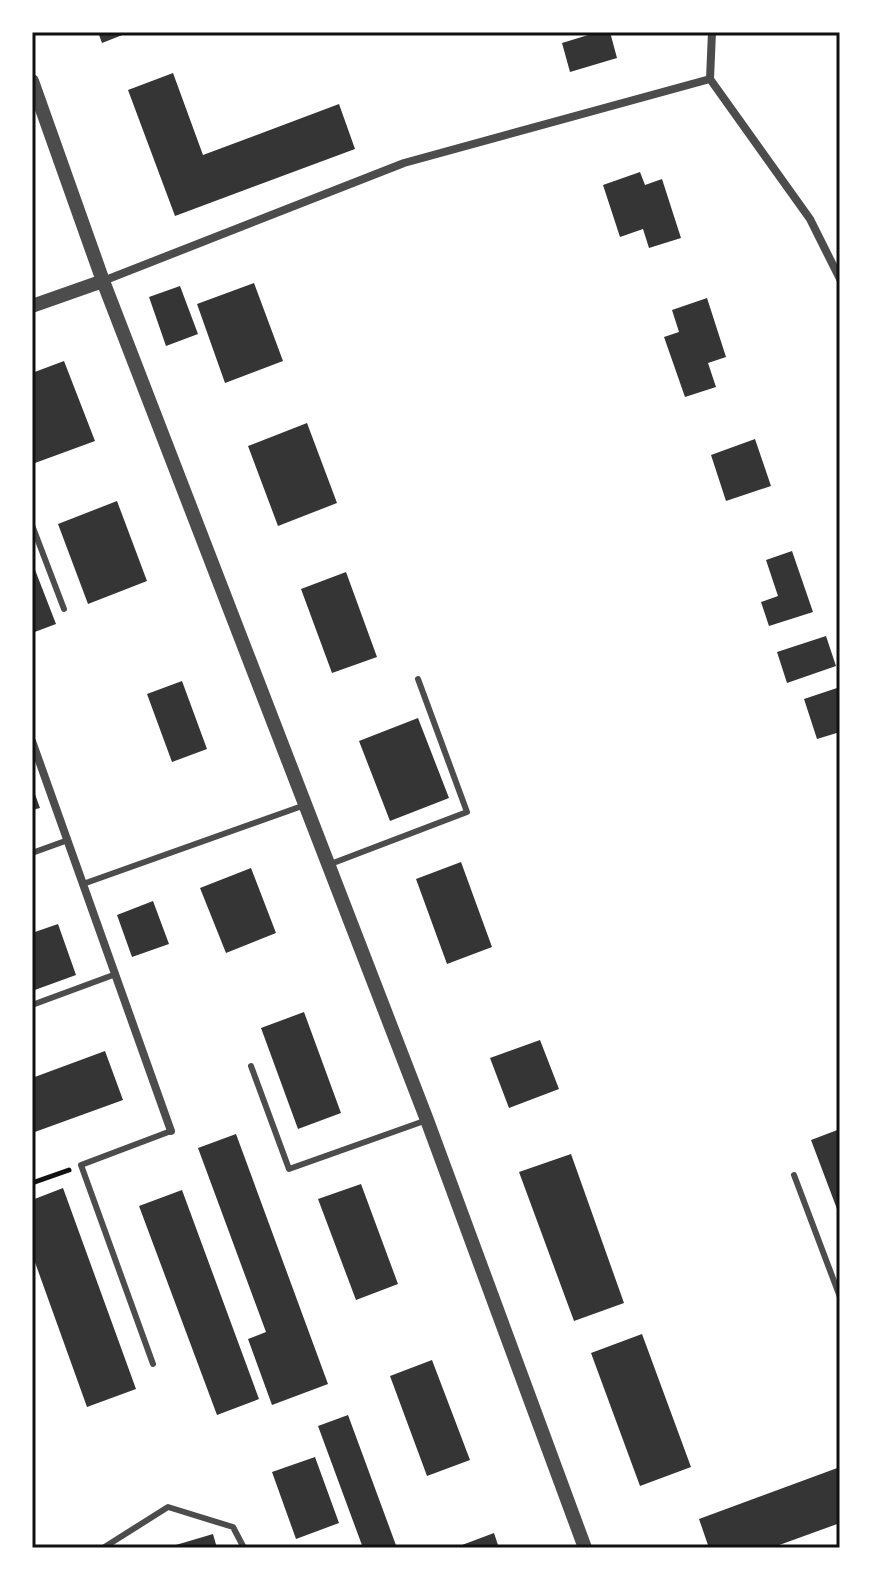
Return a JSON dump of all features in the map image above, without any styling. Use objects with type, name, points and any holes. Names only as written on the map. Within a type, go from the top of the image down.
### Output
[{"type":"street","points":[[712,32],[710,79],[810,219],[840,279]]},
{"type":"street","points":[[32,306],[404,163],[710,79]]},
{"type":"street","points":[[32,81],[103,281],[427,1120],[585,1548]]},
{"type":"street","points":[[32,741],[171,1131]]},
{"type":"lane","points":[[32,525],[64,609]]},
{"type":"lane","points":[[328,865],[467,812],[418,679]]},
{"type":"lane","points":[[83,884],[305,805]]},
{"type":"lane","points":[[32,853],[68,840]]},
{"type":"lane","points":[[32,1005],[116,974]]},
{"type":"lane","points":[[251,1066],[289,1169],[427,1120]]},
{"type":"lane","points":[[153,1364],[81,1165],[171,1131]]},
{"type":"lane","points":[[794,1175],[840,1297]]},
{"type":"lane","points":[[103,1548],[168,1507],[233,1527],[244,1548]]},
{"type":"path","points":[[32,1183],[81,1165]]},
{"type":"building","points":[[98,32],[130,32],[102,43]]},
{"type":"building","points":[[598,32],[610,32],[617,58],[570,72],[562,43]]},
{"type":"building","points":[[173,73],[203,155],[339,104],[355,149],[175,216],[128,90]]},
{"type":"building","points":[[640,172],[645,185],[662,179],[681,238],[649,248],[643,229],[620,237],[603,185]]},
{"type":"building","points":[[254,283],[283,361],[225,383],[197,304]]},
{"type":"building","points":[[180,286],[198,334],[166,346],[149,297]]},
{"type":"building","points":[[707,298],[726,357],[708,363],[716,387],[685,397],[664,337],[679,332],[672,310]]},
{"type":"building","points":[[64,361],[95,441],[35,463],[32,455],[32,373]]},
{"type":"building","points":[[307,423],[337,503],[278,526],[248,446]]},
{"type":"building","points":[[755,439],[771,486],[726,501],[711,455]]},
{"type":"building","points":[[117,501],[147,581],[88,604],[58,524]]},
{"type":"building","points":[[792,551],[813,612],[769,626],[761,602],[778,596],[766,560]]},
{"type":"building","points":[[32,562],[56,624],[32,633]]},
{"type":"building","points":[[346,572],[377,657],[332,673],[301,589]]},
{"type":"building","points":[[826,636],[836,666],[787,683],[777,652]]},
{"type":"building","points":[[182,681],[207,749],[172,762],[147,694]]},
{"type":"building","points":[[840,687],[840,732],[817,739],[804,699]]},
{"type":"building","points":[[418,718],[449,798],[390,821],[359,741]]},
{"type":"building","points":[[32,786],[40,808],[32,810]]},
{"type":"building","points":[[461,862],[492,947],[447,964],[416,879]]},
{"type":"building","points":[[251,868],[276,933],[226,953],[200,888]]},
{"type":"building","points":[[153,901],[169,944],[132,957],[117,915]]},
{"type":"building","points":[[58,924],[76,975],[32,991],[32,933]]},
{"type":"building","points":[[304,1012],[341,1113],[298,1129],[261,1028]]},
{"type":"building","points":[[540,1040],[559,1089],[509,1108],[490,1058]]},
{"type":"building","points":[[105,1051],[123,1100],[32,1133],[32,1078]]},
{"type":"building","points":[[840,1129],[840,1217],[811,1140]]},
{"type":"building","points":[[236,1134],[328,1384],[272,1405],[248,1339],[266,1332],[198,1148]]},
{"type":"building","points":[[571,1154],[624,1303],[574,1321],[519,1172]]},
{"type":"building","points":[[361,1184],[398,1284],[356,1300],[318,1199]]},
{"type":"building","points":[[63,1188],[136,1389],[87,1407],[32,1254],[32,1200]]},
{"type":"building","points":[[182,1190],[259,1399],[217,1415],[139,1206]]},
{"type":"building","points":[[642,1334],[691,1467],[640,1486],[591,1353]]},
{"type":"building","points":[[432,1360],[470,1460],[427,1476],[390,1376]]},
{"type":"building","points":[[348,1415],[397,1548],[363,1548],[318,1426]]},
{"type":"building","points":[[315,1457],[339,1523],[296,1539],[272,1472]]},
{"type":"building","points":[[840,1467],[840,1523],[771,1548],[709,1548],[699,1519]]},
{"type":"building","points":[[494,1533],[499,1548],[454,1548]]},
{"type":"building","points":[[213,1534],[217,1548],[169,1548],[169,1547]]}]
